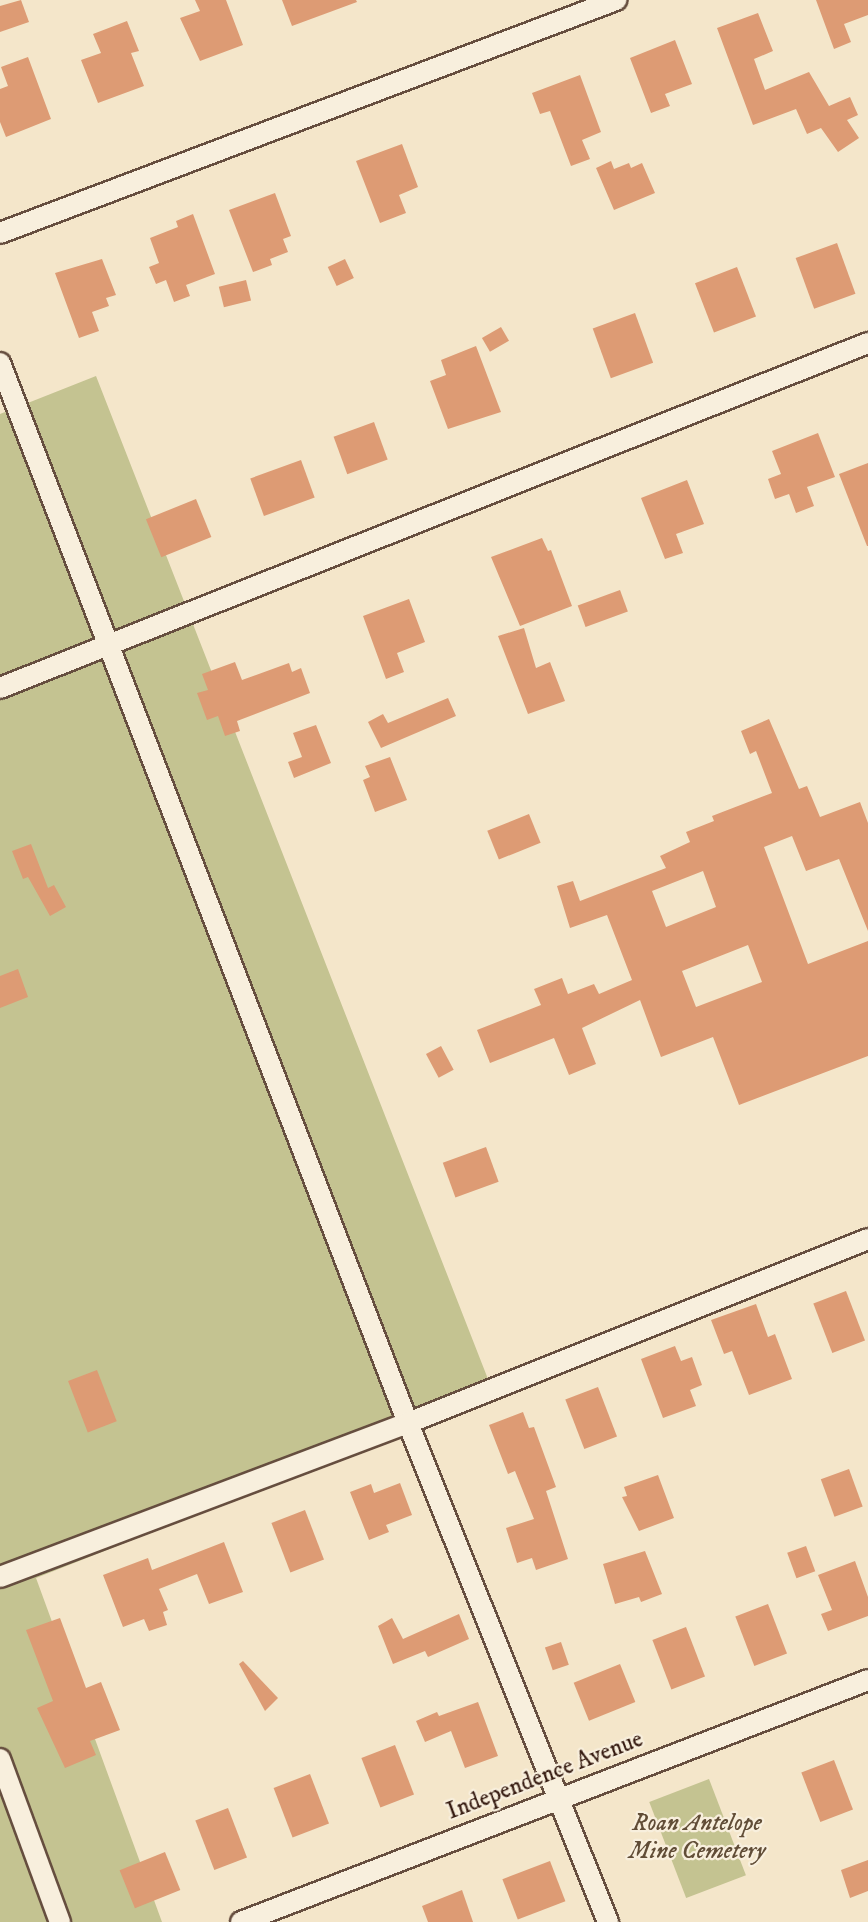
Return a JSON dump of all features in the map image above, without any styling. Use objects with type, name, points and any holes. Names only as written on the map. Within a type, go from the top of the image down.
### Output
[{"type":"street","points":[[0,234],[616,0]]},
{"type":"street","points":[[0,688],[868,343]]},
{"type":"street","points":[[0,363],[408,1423],[608,1922]]},
{"type":"street","points":[[0,1577],[408,1423],[868,1239]]},
{"type":"street","name":"Independence Avenue","points":[[241,1922],[559,1797],[868,1680]]},
{"type":"street","points":[[0,1759],[60,1922]]},
{"type":"green space","points":[[96,376],[495,1397],[36,1578],[162,1922],[0,1922],[0,414]]},
{"type":"green space","name":"Roan Antelope Mine Cemetery","points":[[709,1779],[746,1875],[686,1898],[649,1802]]},
{"type":"building","points":[[21,0],[29,22],[0,32],[0,6]]},
{"type":"building","points":[[195,0],[226,0],[243,45],[200,61],[180,18],[200,11]]},
{"type":"building","points":[[282,0],[356,0],[357,2],[292,26]]},
{"type":"building","points":[[816,0],[868,0],[868,15],[844,24],[851,42],[834,49]]},
{"type":"building","points":[[758,13],[773,51],[754,59],[765,90],[809,72],[829,106],[850,97],[858,115],[847,120],[859,138],[838,152],[821,128],[807,134],[796,109],[753,125],[717,28]]},
{"type":"building","points":[[127,21],[139,51],[131,53],[144,86],[98,103],[81,60],[101,53],[93,34]]},
{"type":"building","points":[[675,40],[692,84],[665,94],[670,106],[651,113],[630,58]]},
{"type":"building","points":[[28,57],[51,119],[6,137],[0,122],[0,89],[8,86],[1,67]]},
{"type":"building","points":[[580,75],[601,132],[582,140],[590,159],[571,166],[550,111],[540,114],[532,93]]},
{"type":"building","points":[[402,144],[418,187],[399,195],[406,213],[380,223],[356,161]]},
{"type":"building","points":[[611,161],[614,169],[629,163],[631,168],[642,163],[655,193],[614,210],[596,168]]},
{"type":"building","points":[[275,193],[291,236],[283,239],[288,252],[270,259],[272,265],[253,272],[229,210]]},
{"type":"building","points":[[193,214],[215,274],[186,285],[190,296],[174,302],[166,280],[156,284],[149,267],[159,263],[150,238],[178,227],[176,221]]},
{"type":"building","points":[[837,243],[855,294],[814,309],[796,258]]},
{"type":"building","points":[[102,259],[116,295],[106,298],[109,306],[92,312],[99,331],[79,338],[55,273]]},
{"type":"building","points":[[345,259],[354,278],[337,286],[328,267]]},
{"type":"building","points":[[737,267],[756,316],[714,333],[695,283]]},
{"type":"building","points":[[246,280],[251,300],[224,307],[219,287]]},
{"type":"building","points":[[635,313],[653,363],[611,378],[593,328]]},
{"type":"building","points":[[501,327],[509,341],[490,352],[482,338]]},
{"type":"building","points":[[476,346],[501,412],[448,429],[430,381],[446,375],[441,360]]},
{"type":"building","points":[[374,422],[388,460],[347,474],[334,437]]},
{"type":"building","points":[[818,433],[835,477],[807,487],[814,506],[796,513],[789,494],[775,499],[768,479],[781,474],[772,451]]},
{"type":"building","points":[[301,460],[315,498],[264,516],[250,478]]},
{"type":"building","points":[[868,463],[868,546],[867,546],[839,474]]},
{"type":"building","points":[[687,480],[704,524],[676,534],[683,553],[665,559],[641,498]]},
{"type":"building","points":[[196,499],[211,537],[161,557],[146,519]]},
{"type":"building","points":[[542,538],[548,551],[551,550],[572,606],[520,626],[491,557]]},
{"type":"building","points":[[620,590],[628,612],[586,627],[578,605]]},
{"type":"building","points":[[409,599],[425,642],[397,653],[404,672],[386,679],[363,616]]},
{"type":"building","points":[[524,628],[536,668],[550,662],[565,701],[528,714],[498,636]]},
{"type":"building","points":[[235,662],[242,680],[289,663],[292,672],[301,668],[310,693],[237,721],[240,731],[225,736],[218,716],[207,720],[197,693],[208,690],[202,674]]},
{"type":"building","points":[[448,698],[456,716],[381,748],[368,722],[383,714],[388,723]]},
{"type":"building","points":[[769,719],[799,789],[807,786],[820,817],[860,802],[868,823],[868,931],[839,859],[806,871],[792,836],[764,847],[808,964],[868,941],[868,1056],[739,1105],[713,1037],[661,1057],[640,1000],[582,1028],[596,1064],[569,1075],[554,1038],[490,1063],[477,1030],[541,1005],[534,989],[562,978],[568,994],[594,984],[599,994],[632,980],[607,915],[570,928],[557,886],[573,881],[580,901],[666,868],[660,856],[690,842],[686,832],[714,821],[712,816],[772,793],[756,751],[750,754],[741,731]],"holes":[[[703,871],[716,907],[666,927],[652,891]],[[748,945],[762,982],[696,1007],[682,971]]]},
{"type":"building","points":[[316,725],[331,763],[294,778],[288,762],[302,757],[293,733]]},
{"type":"building","points":[[390,757],[407,800],[375,812],[363,780],[370,777],[365,766]]},
{"type":"building","points":[[529,814],[541,843],[499,860],[487,831]]},
{"type":"building","points":[[31,844],[48,888],[54,885],[66,907],[50,916],[28,877],[23,879],[12,851]]},
{"type":"building","points":[[18,969],[28,997],[0,1008],[0,976]]},
{"type":"building","points":[[441,1046],[454,1070],[439,1078],[426,1054]]},
{"type":"building","points":[[486,1147],[499,1182],[455,1198],[443,1163]]},
{"type":"building","points":[[846,1291],[865,1340],[832,1353],[813,1304]]},
{"type":"building","points":[[756,1304],[768,1337],[775,1334],[792,1379],[749,1395],[732,1351],[724,1354],[711,1320]]},
{"type":"building","points":[[675,1346],[681,1361],[692,1357],[702,1385],[690,1390],[696,1406],[663,1418],[641,1359]]},
{"type":"building","points":[[97,1370],[117,1421],[88,1432],[68,1381]]},
{"type":"building","points":[[598,1387],[617,1436],[584,1449],[565,1400]]},
{"type":"building","points":[[523,1412],[529,1428],[534,1427],[556,1487],[546,1491],[568,1559],[536,1570],[532,1558],[517,1563],[506,1528],[534,1519],[515,1471],[508,1474],[489,1425]]},
{"type":"building","points":[[849,1469],[863,1507],[834,1517],[821,1479]]},
{"type":"building","points":[[658,1475],[674,1518],[639,1531],[622,1497],[627,1496],[624,1487]]},
{"type":"building","points":[[400,1483],[412,1515],[386,1525],[389,1532],[369,1540],[350,1492],[371,1484],[374,1493]]},
{"type":"building","points":[[305,1510],[324,1559],[290,1572],[271,1523]]},
{"type":"building","points":[[224,1542],[243,1592],[209,1604],[197,1574],[159,1589],[168,1610],[163,1612],[167,1625],[149,1631],[144,1619],[123,1627],[103,1575],[148,1558],[152,1570]]},
{"type":"building","points":[[806,1546],[815,1571],[796,1578],[787,1553]]},
{"type":"building","points":[[645,1551],[662,1594],[641,1602],[639,1597],[615,1604],[603,1564]]},
{"type":"building","points":[[855,1561],[868,1597],[868,1616],[828,1631],[821,1614],[832,1610],[818,1575]]},
{"type":"building","points":[[768,1604],[787,1653],[754,1666],[735,1617]]},
{"type":"building","points":[[459,1614],[469,1639],[428,1657],[425,1651],[393,1664],[378,1626],[392,1618],[403,1639]]},
{"type":"building","points":[[60,1618],[86,1688],[101,1682],[120,1730],[90,1741],[96,1755],[65,1768],[37,1708],[53,1701],[26,1630]]},
{"type":"building","points":[[686,1627],[705,1676],[671,1689],[652,1640]]},
{"type":"building","points":[[561,1642],[569,1665],[553,1670],[545,1648]]},
{"type":"building","points":[[243,1661],[278,1698],[265,1711],[239,1664]]},
{"type":"building","points":[[620,1664],[635,1702],[589,1721],[574,1683]]},
{"type":"building","points":[[478,1702],[498,1756],[465,1768],[451,1731],[425,1742],[416,1721],[437,1712],[439,1716]]},
{"type":"building","points":[[395,1745],[414,1794],[380,1807],[361,1758]]},
{"type":"building","points":[[834,1760],[853,1809],[820,1822],[801,1773]]},
{"type":"building","points":[[310,1774],[329,1823],[293,1837],[274,1788]]},
{"type":"building","points":[[228,1808],[247,1857],[214,1870],[195,1821]]},
{"type":"building","points":[[165,1852],[180,1890],[135,1908],[120,1870]]},
{"type":"building","points":[[868,1860],[868,1891],[850,1898],[841,1870]]},
{"type":"building","points":[[550,1861],[565,1901],[518,1919],[502,1879]]},
{"type":"building","points":[[462,1890],[473,1922],[428,1922],[422,1906]]}]
